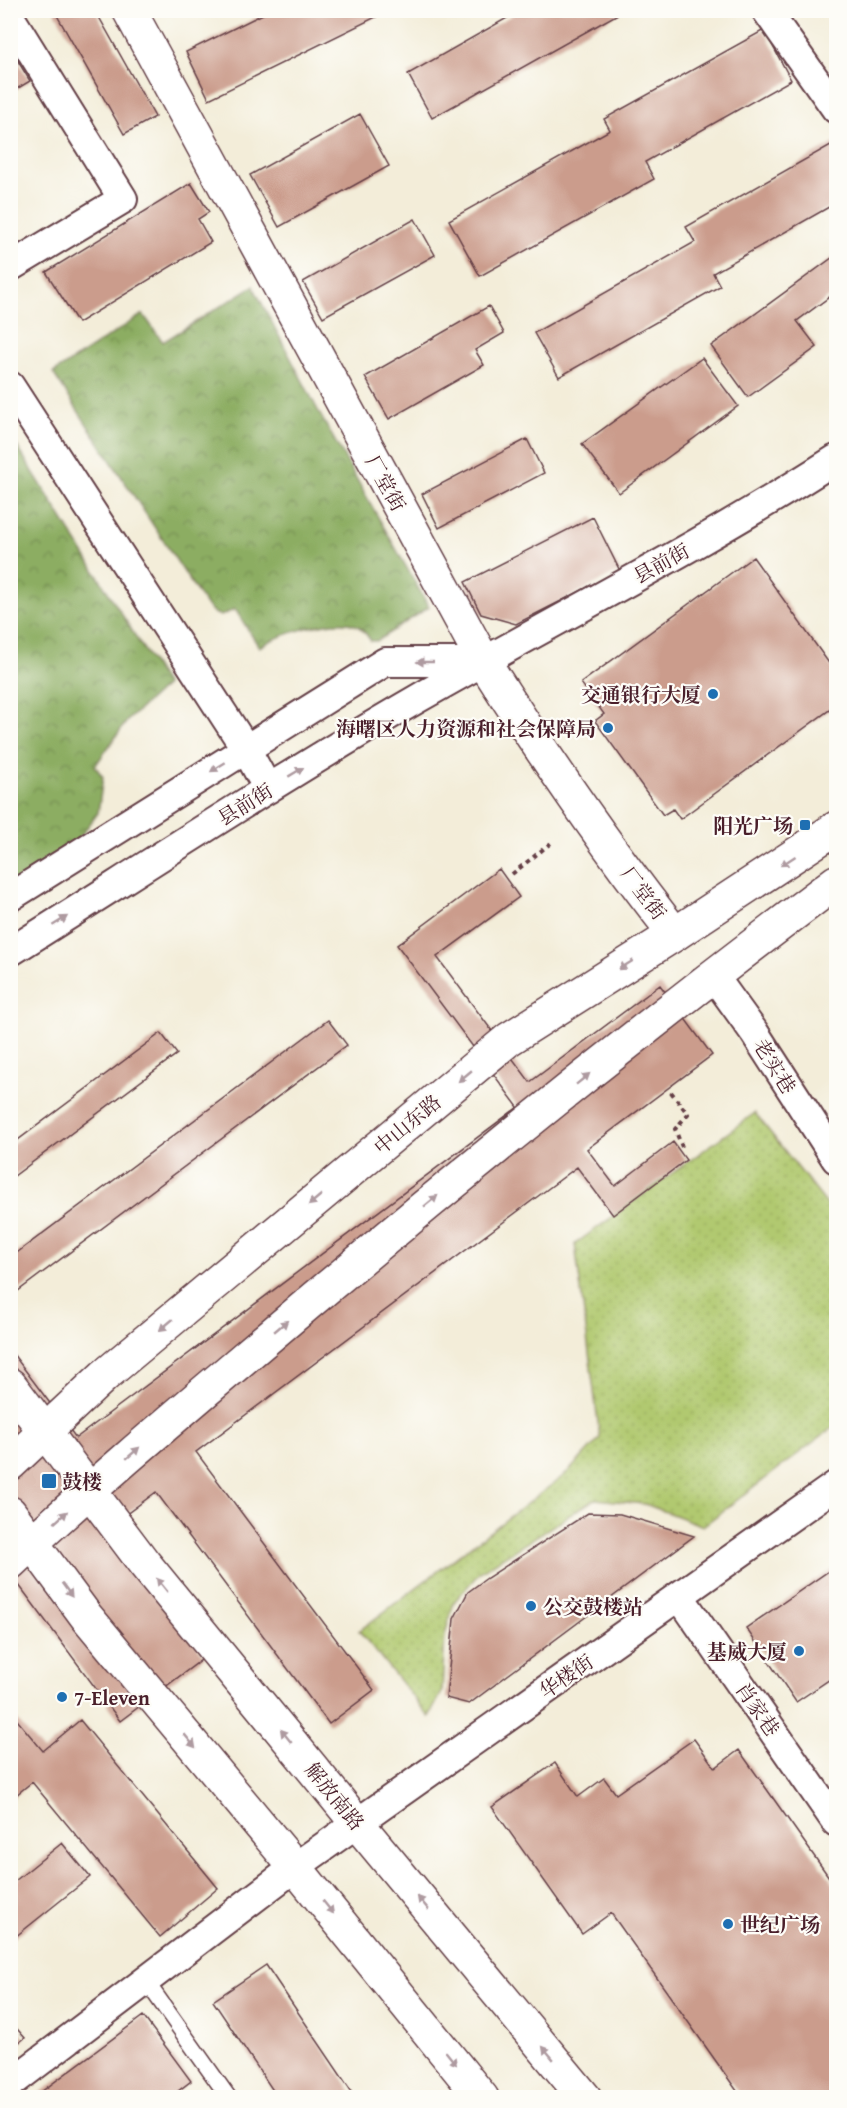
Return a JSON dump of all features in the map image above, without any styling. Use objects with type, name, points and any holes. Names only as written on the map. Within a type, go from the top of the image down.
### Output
[{"type":"main road","name":"厂堂街","points":[[129,10],[484,662],[540,750],[675,934]]},
{"type":"main road","name":"中山东路","points":[[10,1464],[131,1354],[509,1040],[837,828]]},
{"type":"main road","points":[[21,1553],[89,1491],[409,1218],[713,975],[837,882]]},
{"type":"main road","name":"解放南路","points":[[10,1385],[149,1569],[585,2097]]},
{"type":"main road","points":[[10,1513],[21,1553],[86,1616],[295,1867],[482,2097]]},
{"type":"street","points":[[766,10],[826,77],[837,109]]},
{"type":"street","points":[[10,17],[123,199],[10,267]]},
{"type":"street","points":[[10,386],[246,749],[268,789]]},
{"type":"street","name":"县前街","points":[[10,952],[268,789],[416,700],[765,505],[837,459]]},
{"type":"street","name":"县前街","points":[[10,897],[386,662],[484,662]]},
{"type":"street","name":"老实巷","points":[[713,975],[754,1032],[837,1159]]},
{"type":"street","name":"华楼街","points":[[10,2084],[295,1867],[837,1485]]},
{"type":"street","name":"肖家巷","points":[[680,1596],[837,1822]]},
{"type":"lane","points":[[146,1981],[222,2095]]},
{"type":"path","points":[[512,874],[551,843]]},
{"type":"path","points":[[671,1092],[688,1114],[675,1129],[682,1147]]},
{"type":"green space","points":[[253,286],[321,416],[429,607],[377,641],[371,641],[359,627],[337,623],[323,624],[294,632],[259,647],[235,609],[221,616],[214,613],[205,604],[53,373],[143,314],[163,342]]},
{"type":"green space","points":[[10,435],[166,685],[127,721],[95,766],[103,777],[98,813],[77,841],[10,888]]},
{"type":"green space","points":[[755,1113],[836,1216],[836,1425],[703,1526],[645,1504],[595,1499],[480,1572],[454,1602],[445,1635],[442,1692],[429,1717],[359,1631],[566,1474],[600,1438],[575,1244]]},
{"type":"building","points":[[54,10],[95,10],[155,117],[124,134]]},
{"type":"building","points":[[271,10],[380,10],[382,14],[209,99],[186,52]]},
{"type":"building","points":[[521,10],[625,10],[432,118],[408,74]]},
{"type":"building","points":[[764,30],[791,80],[645,162],[654,179],[480,276],[449,220],[610,130],[604,119]]},
{"type":"building","points":[[10,48],[30,81],[10,93]]},
{"type":"building","points":[[360,114],[389,166],[279,227],[250,175]]},
{"type":"building","points":[[836,142],[836,203],[713,273],[720,286],[559,377],[534,333],[695,242],[686,227]]},
{"type":"building","points":[[191,183],[209,212],[198,219],[211,242],[78,323],[46,272]]},
{"type":"building","points":[[415,219],[435,255],[323,317],[303,282]]},
{"type":"building","points":[[836,255],[836,292],[797,321],[817,347],[748,397],[711,346]]},
{"type":"building","points":[[489,306],[504,333],[475,350],[484,365],[389,419],[365,377]]},
{"type":"building","points":[[702,358],[738,406],[619,493],[582,444]]},
{"type":"building","points":[[527,439],[544,473],[439,528],[422,494]]},
{"type":"building","points":[[593,517],[620,571],[516,624],[481,614],[465,582]]},
{"type":"building","name":"交通银行大厦","points":[[753,557],[836,673],[836,705],[680,819],[673,809],[663,815],[595,721],[604,714],[581,683]]},
{"type":"building","points":[[836,562],[835,597],[833,580]]},
{"type":"building","name":"鼓楼","points":[[499,869],[519,897],[437,957],[530,1082],[660,985],[712,1055],[587,1149],[615,1186],[673,1142],[686,1160],[613,1215],[577,1167],[196,1452],[374,1690],[329,1724],[156,1492],[109,1527],[205,1657],[120,1721],[10,1573],[10,1350],[76,1438],[518,1107],[397,945]]},
{"type":"building","points":[[328,1020],[347,1045],[10,1297],[10,1258]]},
{"type":"building","points":[[161,1033],[177,1054],[10,1179],[10,1146]]},
{"type":"building","name":"公交鼓楼站","points":[[588,1513],[620,1514],[694,1536],[469,1704],[446,1698],[454,1619],[468,1592]]},
{"type":"building","name":"基威大厦","points":[[836,1566],[836,1675],[796,1702],[746,1628]]},
{"type":"building","points":[[12,1714],[43,1751],[80,1720],[218,1888],[160,1937],[32,1782],[10,1800],[10,1716]]},
{"type":"building","name":"世纪广场","points":[[694,1739],[715,1768],[739,1750],[836,1887],[836,2098],[742,2098],[611,1913],[582,1934],[492,1807],[555,1763],[578,1797],[604,1778],[616,1794]]},
{"type":"building","points":[[62,1843],[90,1877],[10,1941],[10,1885]]},
{"type":"building","points":[[266,1965],[356,2098],[278,2098],[213,2001]]},
{"type":"building","points":[[143,2016],[191,2081],[169,2098],[33,2098]]},
{"type":"building","points":[[10,2021],[25,2038],[10,2049]]},
{"type":"place","name":"交通银行大厦","points":[[713,694]]},
{"type":"place","name":"海曙区人力资源和社会保障局","points":[[608,728]]},
{"type":"place","name":"阳光广场","points":[[805,825]]},
{"type":"place","name":"鼓楼","points":[[49,1481]]},
{"type":"place","name":"公交鼓楼站","points":[[531,1606]]},
{"type":"place","name":"基威大厦","points":[[799,1651]]},
{"type":"place","name":"7-Eleven","points":[[62,1697]]},
{"type":"place","name":"世纪广场","points":[[728,1924]]}]
